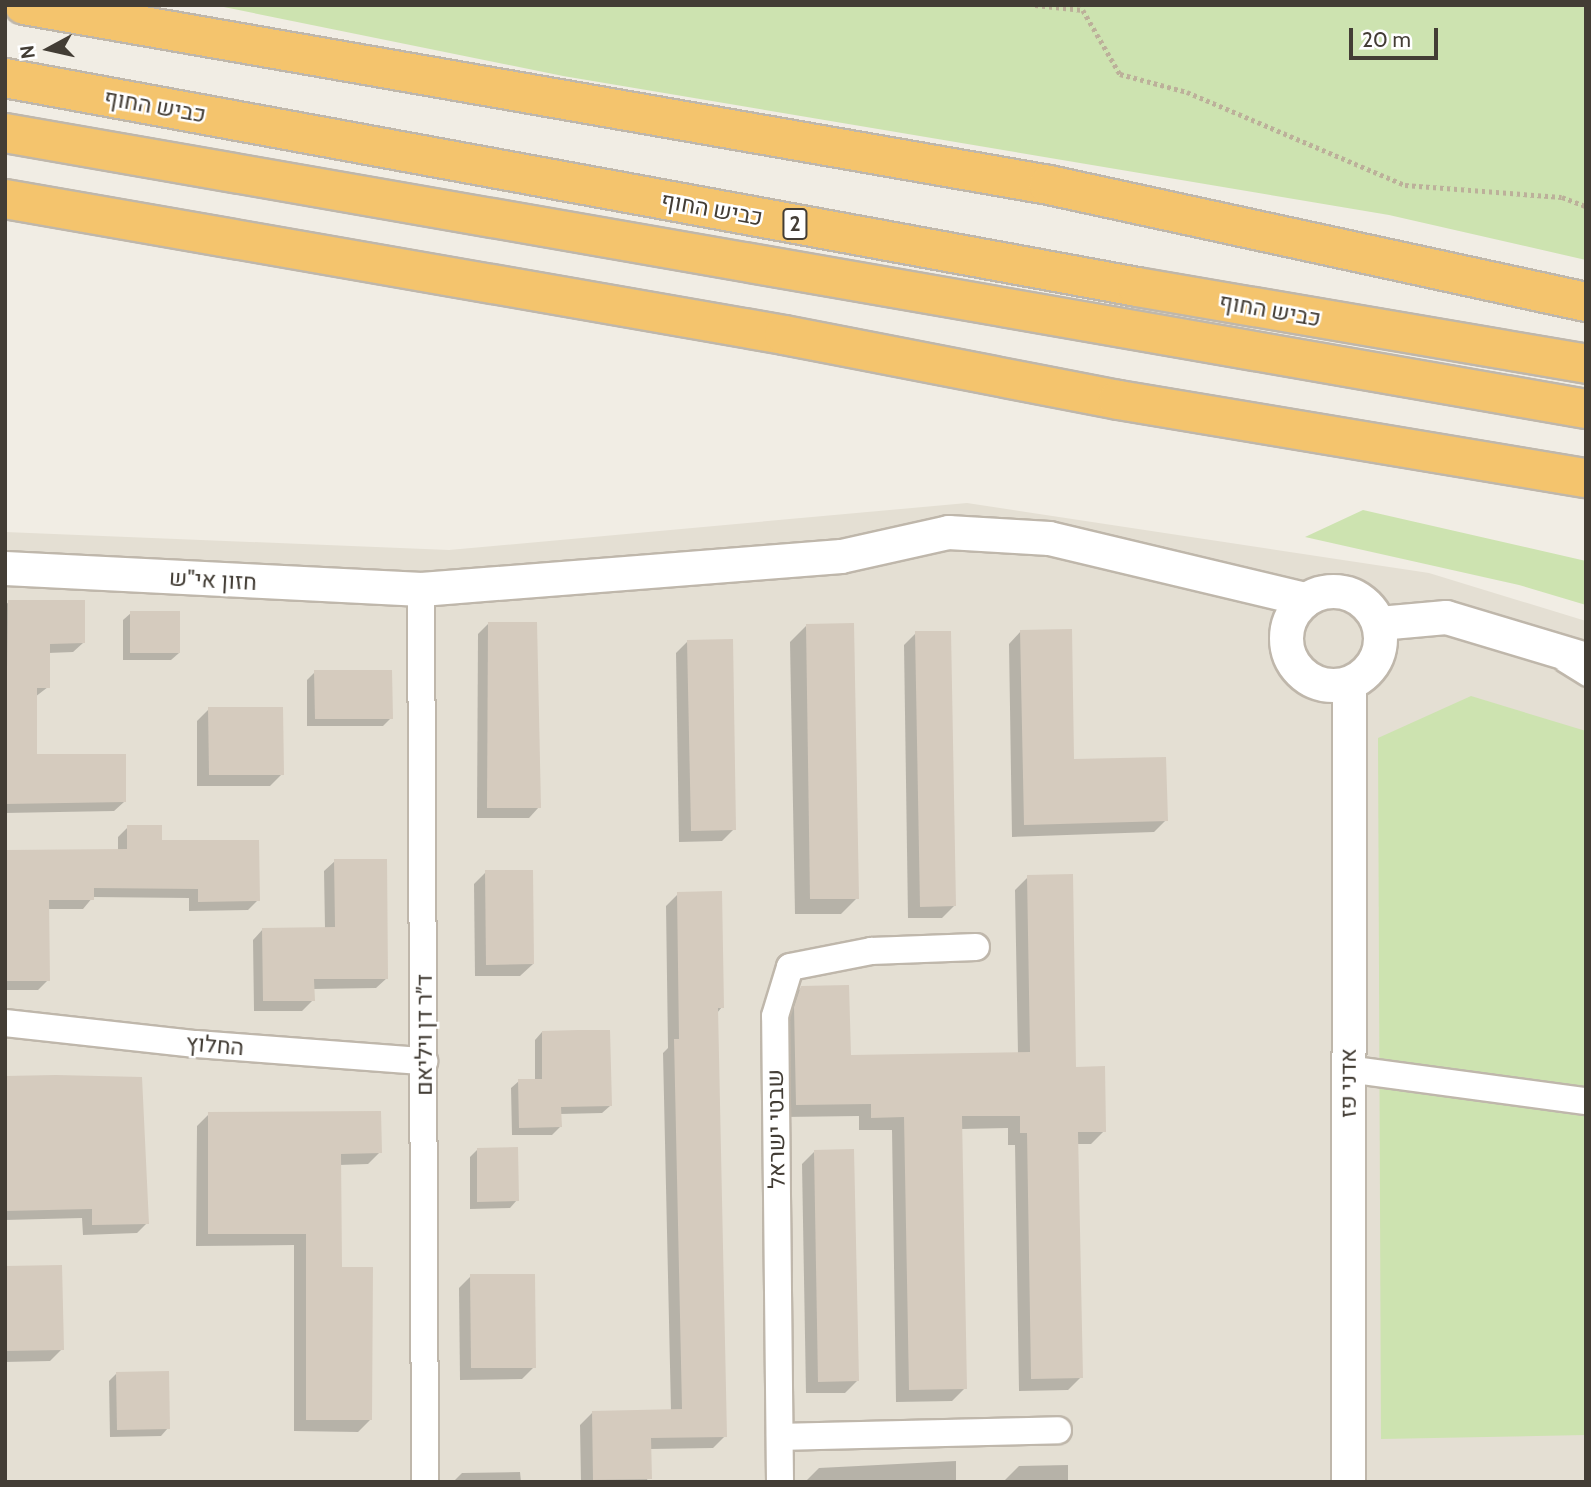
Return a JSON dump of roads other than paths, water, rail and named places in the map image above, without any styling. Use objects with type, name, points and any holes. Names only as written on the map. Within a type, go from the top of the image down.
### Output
[{"type":"highway","points":[[24,5],[1049,185],[1586,302]]},
{"type":"highway","name":"כביש החוף","points":[[5,78],[1124,285],[1586,364]]},
{"type":"highway","name":"כביש החוף","points":[[5,134],[1586,409]]},
{"type":"highway","points":[[5,197],[784,335],[1118,400],[1586,478]]},
{"type":"highway","points":[[1450,455],[1586,486]]},
{"type":"street","name":"חזון אי\"ש","points":[[5,568],[421,589],[841,556],[948,532],[1049,538],[1306,599]]},
{"type":"street","name":"ד״ר דן ויליאם","points":[[421,589],[425,1482]]},
{"type":"street","points":[[1338,591],[1359,598],[1379,623],[1381,640],[1374,663],[1349,684],[1315,682],[1291,660],[1287,628],[1306,599],[1338,591]]},
{"type":"street","points":[[1379,623],[1446,617],[1586,659]]},
{"type":"street","name":"אדני פז","points":[[1348,1482],[1349,684]]},
{"type":"street","name":"שבטי ישראל","points":[[780,1482],[775,1016],[790,967],[871,951],[976,947]]},
{"type":"street","name":"החלוץ","points":[[5,1023],[196,1044],[424,1061]]},
{"type":"street","points":[[1348,1069],[1586,1101]]},
{"type":"street","points":[[780,1437],[1058,1430]]},
{"type":"lane","points":[[1514,636],[1586,680]]}]
